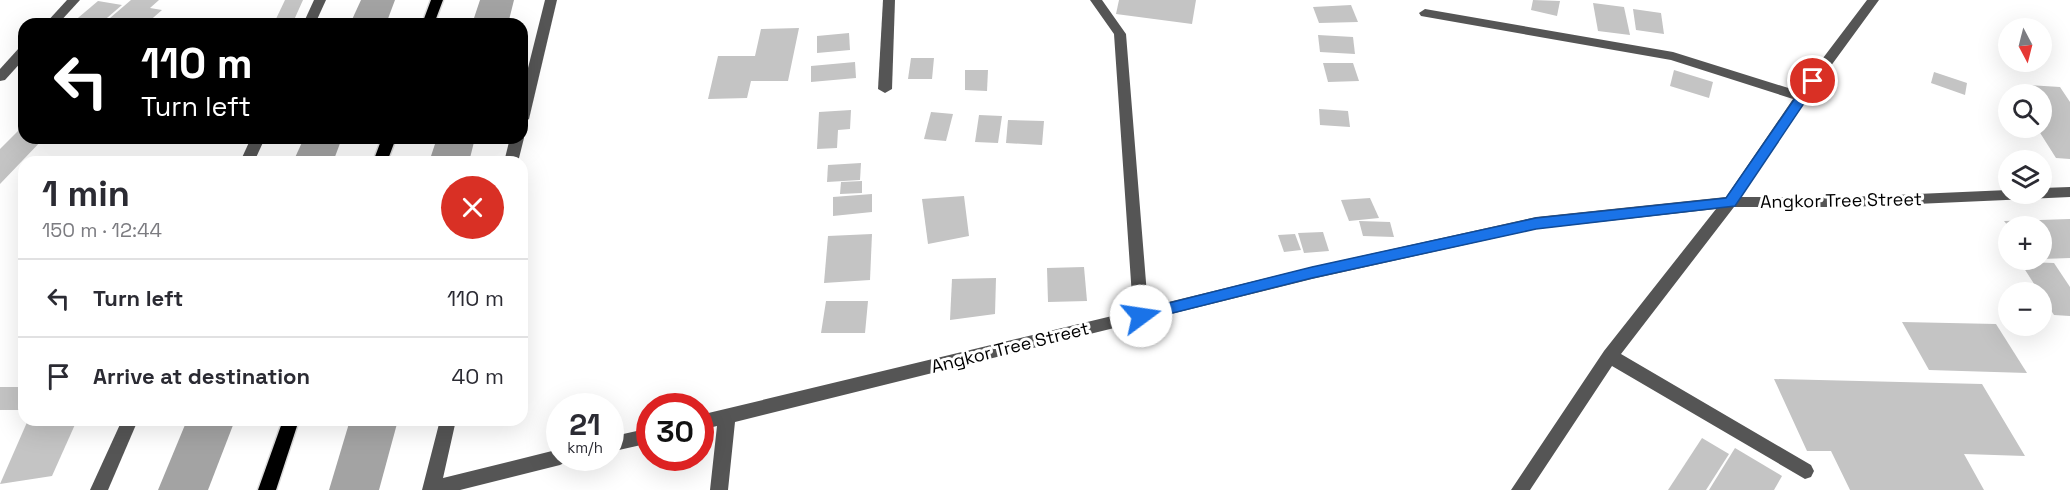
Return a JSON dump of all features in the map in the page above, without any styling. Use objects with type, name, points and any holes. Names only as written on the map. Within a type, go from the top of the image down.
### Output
[{"type":"main road","points":[[430,18],[437,0]]},
{"type":"main road","points":[[267,490],[289,426]]},
{"type":"street","points":[[57,18],[74,0]]},
{"type":"street","points":[[312,18],[320,0]]},
{"type":"street","points":[[528,94],[551,0]]},
{"type":"street","points":[[885,89],[889,0]]},
{"type":"street","points":[[1096,0],[1120,34],[1141,316]]},
{"type":"street","points":[[1520,490],[1610,356],[1730,202],[1801,97],[1874,0]]},
{"type":"street","points":[[1425,13],[1673,56],[1801,97]]},
{"type":"street","points":[[0,77],[18,58]]},
{"type":"street","points":[[2052,193],[2070,192]]},
{"type":"street","name":"Angkor Tree Street","points":[[714,419],[1312,273],[1536,224],[1730,202],[1849,201],[1998,195]]},
{"type":"street","points":[[1610,356],[1805,471]]},
{"type":"street","points":[[719,490],[727,416]]},
{"type":"street","points":[[99,490],[127,426]]},
{"type":"street","points":[[447,426],[431,490],[546,461]]},
{"type":"building","points":[[131,0],[159,0],[150,8],[162,10],[153,18],[110,18]]},
{"type":"building","points":[[285,0],[303,0],[295,18],[276,18]]},
{"type":"building","points":[[1119,0],[1196,0],[1192,24],[1116,14]]},
{"type":"building","points":[[1533,0],[1560,1],[1557,16],[1531,10]]},
{"type":"building","points":[[98,1],[122,5],[107,18],[78,18]]},
{"type":"building","points":[[1593,3],[1624,7],[1630,35],[1598,31]]},
{"type":"building","points":[[1351,5],[1358,22],[1319,23],[1313,7]]},
{"type":"building","points":[[1633,9],[1661,13],[1664,34],[1636,30]]},
{"type":"building","points":[[799,28],[788,81],[751,81],[747,98],[708,99],[718,56],[755,56],[761,29]]},
{"type":"building","points":[[849,33],[850,50],[817,53],[817,36]]},
{"type":"building","points":[[1318,35],[1353,37],[1355,54],[1320,52]]},
{"type":"building","points":[[911,58],[934,58],[932,79],[908,79]]},
{"type":"building","points":[[855,62],[856,78],[811,82],[811,66]]},
{"type":"building","points":[[1323,63],[1353,63],[1359,81],[1328,82]]},
{"type":"building","points":[[965,70],[988,70],[987,91],[965,90]]},
{"type":"building","points":[[1674,70],[1713,82],[1709,98],[1670,86]]},
{"type":"building","points":[[1934,72],[1967,83],[1965,95],[1931,83]]},
{"type":"building","points":[[2052,86],[2060,87],[2070,102],[2070,159],[2056,158],[2043,138],[2052,138]]},
{"type":"building","points":[[1319,109],[1348,111],[1350,127],[1320,125]]},
{"type":"building","points":[[851,110],[850,129],[838,130],[837,148],[817,149],[819,112]]},
{"type":"building","points":[[931,112],[953,114],[946,141],[924,139]]},
{"type":"building","points":[[979,115],[1002,116],[998,143],[975,142]]},
{"type":"building","points":[[1008,120],[1044,121],[1042,145],[1006,143]]},
{"type":"building","points":[[18,131],[18,144],[38,144],[27,156],[18,156],[18,165],[0,184],[0,149]]},
{"type":"building","points":[[861,163],[860,180],[827,182],[828,165]]},
{"type":"building","points":[[862,181],[862,193],[840,194],[841,182]]},
{"type":"building","points":[[872,194],[872,212],[833,216],[833,197]]},
{"type":"building","points":[[964,196],[969,236],[928,244],[922,199]]},
{"type":"building","points":[[1370,198],[1379,218],[1349,221],[1341,200]]},
{"type":"building","points":[[2070,219],[2070,258],[2052,259],[2052,220]]},
{"type":"building","points":[[1359,221],[1390,222],[1394,237],[1363,236]]},
{"type":"building","points":[[1323,232],[1329,251],[1304,253],[1298,233]]},
{"type":"building","points":[[872,234],[870,280],[824,283],[828,236]]},
{"type":"building","points":[[1295,234],[1301,250],[1284,252],[1278,235]]},
{"type":"building","points":[[2052,263],[2054,263],[2070,287],[2070,316],[2054,315],[2052,312],[2052,282],[2033,282],[2025,270],[2052,270]]},
{"type":"building","points":[[1084,267],[1087,301],[1048,302],[1047,268]]},
{"type":"building","points":[[996,278],[995,314],[950,320],[952,279]]},
{"type":"building","points":[[826,301],[868,301],[865,333],[821,333]]},
{"type":"building","points":[[1902,322],[1996,324],[1998,336],[2004,336],[2027,373],[1929,370]]},
{"type":"building","points":[[1774,379],[1982,384],[2025,456],[1964,454],[1984,490],[1850,490],[1831,451],[1807,451]]},
{"type":"building","points":[[0,387],[18,387],[18,410],[0,410]]},
{"type":"building","points":[[25,426],[74,426],[52,476],[0,484]]},
{"type":"building","points":[[1702,438],[1729,454],[1706,490],[1668,490]]},
{"type":"building","points":[[1735,448],[1782,476],[1774,490],[1709,490]]},
{"type":"waterway","points":[[370,18],[378,0]]},
{"type":"waterway","points":[[492,18],[497,0]]},
{"type":"waterway","points":[[316,156],[320,144]]},
{"type":"waterway","points":[[451,156],[454,144]]},
{"type":"waterway","points":[[183,490],[209,426]]},
{"type":"waterway","points":[[354,490],[372,426]]},
{"type":"route","points":[[1141,316],[1312,273],[1536,224],[1730,202],[1813,81]]}]
